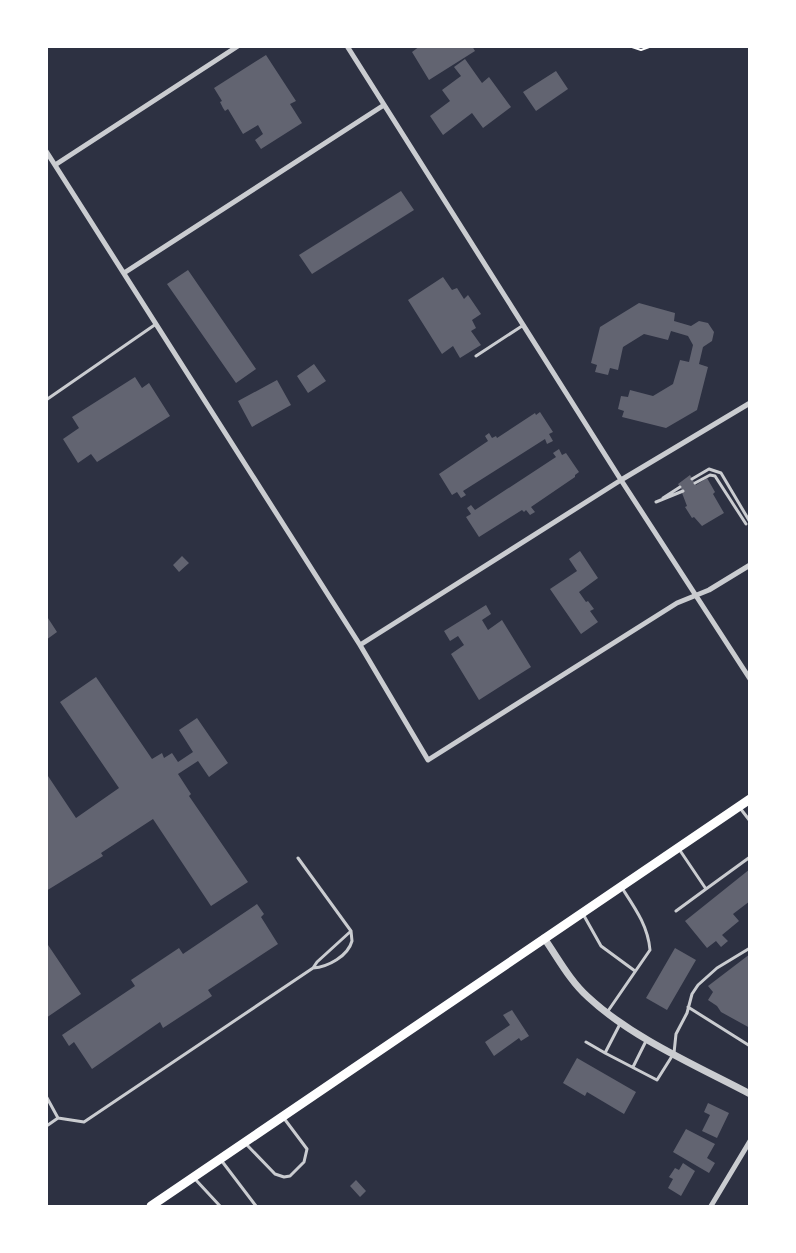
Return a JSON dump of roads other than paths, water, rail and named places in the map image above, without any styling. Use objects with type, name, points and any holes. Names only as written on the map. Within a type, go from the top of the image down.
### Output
[{"type":"main road","points":[[151,1206],[750,799]]},
{"type":"street","points":[[55,165],[238,46]]},
{"type":"street","points":[[347,46],[621,480],[750,679]]},
{"type":"street","points":[[124,273],[384,105]]},
{"type":"street","points":[[46,151],[360,645],[428,760],[677,603],[709,590],[750,565]]},
{"type":"street","points":[[360,645],[621,480],[750,402]]},
{"type":"street","points":[[544,938],[568,975],[586,996],[607,1013],[647,1038],[750,1094]]},
{"type":"street","points":[[711,1206],[750,1141]]},
{"type":"lane","points":[[46,400],[156,324]]},
{"type":"lane","points":[[476,356],[523,325]]},
{"type":"lane","points":[[692,479],[709,469],[721,473],[748,523]]},
{"type":"lane","points":[[695,483],[710,474],[715,476],[748,523]]},
{"type":"lane","points":[[680,487],[657,502],[683,491]]},
{"type":"lane","points":[[739,806],[750,821]]},
{"type":"lane","points":[[678,847],[706,889]]},
{"type":"lane","points":[[676,911],[750,857]]},
{"type":"lane","points":[[298,858],[351,931],[352,941],[347,952],[328,964],[312,968]]},
{"type":"lane","points":[[607,1013],[650,950],[649,939],[641,918],[621,886]]},
{"type":"lane","points":[[582,913],[601,946],[635,972]]},
{"type":"lane","points":[[48,1125],[58,1118],[84,1122],[312,968],[351,931]]},
{"type":"lane","points":[[586,1042],[657,1080],[674,1053],[676,1034],[698,985],[717,968],[750,948]]},
{"type":"lane","points":[[688,1007],[750,1046]]},
{"type":"lane","points":[[605,1053],[621,1022]]},
{"type":"lane","points":[[633,1067],[647,1038]]},
{"type":"lane","points":[[46,1096],[58,1118]]},
{"type":"lane","points":[[245,1142],[275,1174],[290,1176],[304,1162],[307,1149],[283,1117]]},
{"type":"lane","points":[[221,1160],[256,1206]]},
{"type":"lane","points":[[194,1178],[220,1206]]}]
